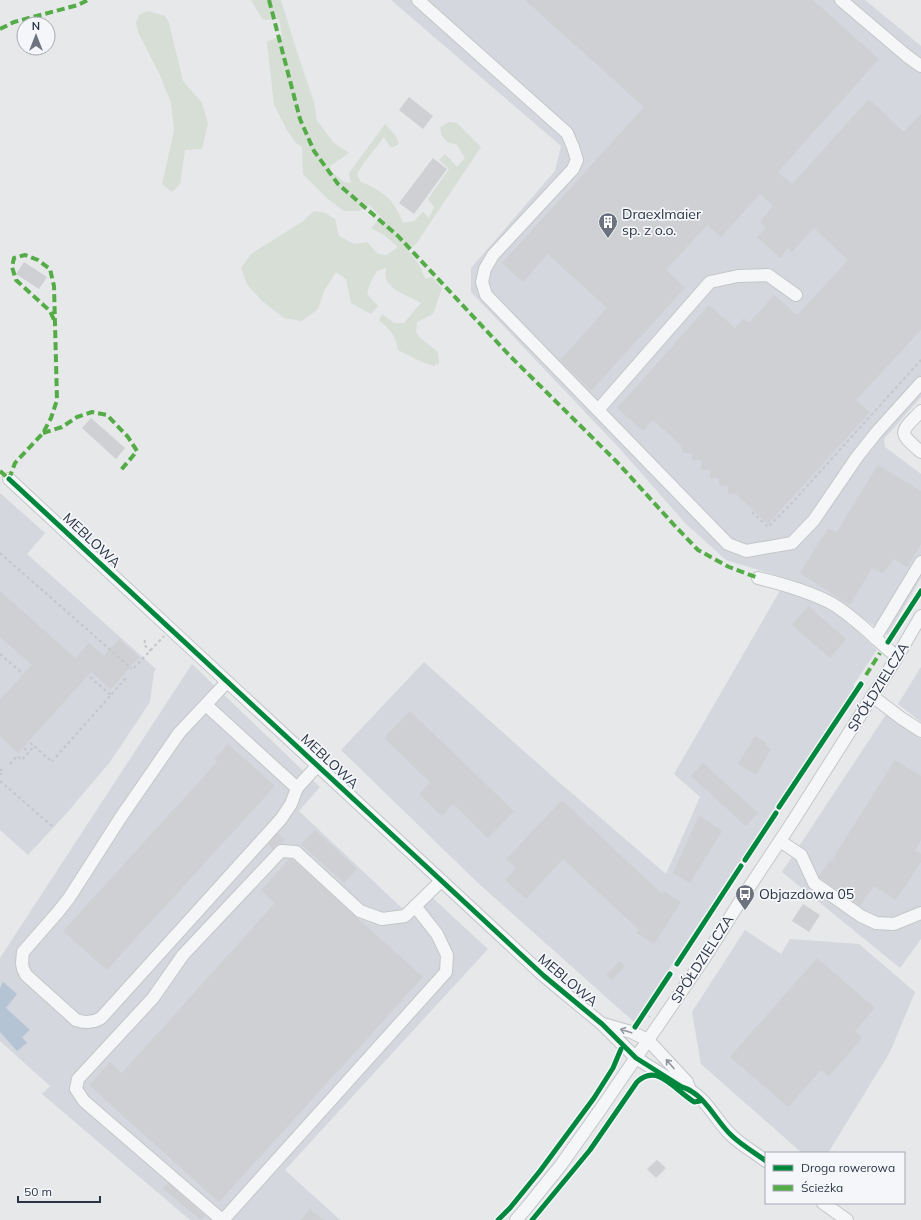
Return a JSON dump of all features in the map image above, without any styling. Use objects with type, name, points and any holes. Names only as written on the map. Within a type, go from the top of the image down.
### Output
[{"type":"street","points":[[418,0],[567,133],[577,160],[573,169],[494,255],[485,269],[482,282],[486,295],[728,544],[746,551],[792,543],[814,520],[857,457],[876,433],[921,382]]},
{"type":"street","points":[[842,0],[906,56],[921,66]]},
{"type":"street","points":[[598,410],[710,282],[738,276],[768,275],[796,295]]},
{"type":"street","points":[[921,411],[906,427],[904,433],[905,437],[921,452]]},
{"type":"street","name":"MEBLOWA","points":[[9,479],[441,881],[544,976],[602,1024],[636,1058]]},
{"type":"street","points":[[875,638],[921,562]]},
{"type":"street","points":[[758,578],[792,586],[831,603],[850,616],[897,657]]},
{"type":"street","name":"SPÓŁDZIELCZA","points":[[516,1220],[561,1164],[600,1110],[705,957],[897,657],[921,616]]},
{"type":"street","points":[[228,682],[172,742],[69,898],[23,952],[23,969],[26,976],[76,1020],[81,1022],[95,1022],[101,1018],[281,819],[291,804],[297,788],[318,766]]},
{"type":"street","points":[[872,696],[921,731]]},
{"type":"street","points":[[206,705],[297,788]]},
{"type":"street","points":[[780,841],[801,855],[814,883],[861,916],[876,923],[894,924],[921,913]]},
{"type":"street","points":[[415,906],[437,934],[448,955],[446,972],[222,1220],[84,1101],[76,1090],[78,1079],[153,998],[183,955],[282,851],[296,852],[360,911],[382,919],[405,916],[415,906],[441,881]]},
{"type":"street","points":[[602,1024],[631,1032],[648,1040],[687,1082],[690,1089],[706,1104],[732,1136],[765,1160]]},
{"type":"street","points":[[636,1058],[682,1087],[690,1089]]},
{"type":"street","points":[[824,1204],[847,1220]]},
{"type":"path","points":[[752,512],[768,527],[790,505],[921,360]]},
{"type":"path","points":[[0,553],[133,668],[151,651],[170,629]]},
{"type":"path","points":[[145,640],[144,645],[151,651]]},
{"type":"path","points":[[0,654],[22,673]]},
{"type":"path","points":[[56,757],[126,678],[125,676]]},
{"type":"path","points":[[90,677],[111,695]]},
{"type":"path","points":[[30,743],[52,762],[53,760]]},
{"type":"path","points":[[10,764],[17,756],[22,760],[34,746]]},
{"type":"path","points":[[24,748],[29,752]]},
{"type":"path","points":[[0,769],[3,771],[0,775]]},
{"type":"path","points":[[0,780],[52,827]]},
{"type":"path","points":[[644,1013],[651,1017]]},
{"type":"shaded area","points":[[251,0],[281,0],[314,102],[317,121],[333,142],[349,153],[330,166],[331,171],[344,182],[351,183],[349,173],[385,124],[396,136],[399,144],[394,147],[390,147],[384,137],[357,174],[361,182],[376,189],[392,202],[403,223],[414,221],[423,212],[429,218],[434,207],[428,199],[449,169],[439,160],[445,154],[457,167],[465,158],[457,145],[447,142],[442,136],[440,128],[448,122],[457,123],[481,147],[416,244],[408,251],[419,264],[425,279],[432,277],[442,288],[433,314],[417,322],[416,331],[419,337],[438,352],[439,363],[434,366],[422,362],[398,350],[396,340],[392,333],[379,320],[382,314],[394,323],[404,323],[421,303],[396,290],[388,283],[386,278],[386,268],[377,271],[370,283],[367,294],[378,306],[371,314],[351,303],[346,279],[336,272],[324,291],[318,309],[302,321],[284,318],[262,301],[247,284],[241,268],[251,254],[302,222],[314,211],[325,213],[335,219],[339,236],[354,244],[367,242],[378,254],[387,255],[398,247],[384,235],[371,228],[381,217],[369,205],[359,211],[344,211],[328,199],[303,174],[302,147],[295,142],[287,130],[274,105],[267,42],[282,35],[279,19],[263,20]]},
{"type":"shaded area","name":"Draexlmaier sp. z o.o.","points":[[391,0],[865,0],[921,46],[921,397],[884,439],[885,447],[921,474],[921,578],[888,635],[822,591],[726,560],[685,523],[622,451],[471,292],[471,268],[555,171],[561,146]]},
{"type":"shaded area","points":[[148,11],[165,16],[169,23],[183,81],[202,103],[208,124],[202,149],[185,150],[180,184],[172,192],[162,184],[174,131],[171,103],[160,75],[139,34],[136,23],[139,15]]},
{"type":"shaded area","points":[[0,493],[45,533],[27,554],[156,669],[154,672],[150,702],[110,762],[65,815],[28,855],[0,830]]},
{"type":"shaded area","points":[[782,587],[822,601],[844,618],[877,650],[854,684],[854,689],[634,1022],[478,883],[341,750],[424,662],[553,777],[666,874],[700,797],[674,774]]},
{"type":"shaded area","points":[[192,664],[320,787],[299,811],[404,910],[424,890],[488,949],[285,1170],[340,1220],[190,1220],[42,1094],[50,1086],[0,1041],[0,958]]},
{"type":"shaded area","points":[[921,667],[921,722],[898,704]]},
{"type":"shaded area","points":[[887,713],[921,739],[921,939],[900,968],[782,872]]},
{"type":"shaded area","points":[[745,930],[781,954],[790,939],[859,944],[915,992],[890,1052],[829,1152],[801,1152],[701,1064],[692,1012]]},
{"type":"water","points":[[3,982],[17,994],[6,1008],[30,1030],[22,1037],[27,1043],[17,1051],[0,1032],[0,988]]},
{"type":"building","name":"Draexlmaier sp. z o.o.","points":[[525,0],[813,0],[879,59],[778,172],[792,184],[869,99],[904,132],[921,114],[921,330],[856,400],[870,412],[768,524],[736,494],[728,494],[728,486],[719,486],[719,478],[710,478],[710,470],[701,470],[701,460],[692,460],[692,453],[682,453],[682,446],[653,420],[643,431],[617,408],[709,305],[735,328],[744,318],[749,323],[774,295],[797,315],[848,260],[814,228],[792,252],[788,248],[780,258],[757,237],[766,228],[760,222],[773,206],[760,194],[721,237],[707,225],[666,270],[685,288],[591,391],[560,360],[607,308],[548,254],[523,282],[502,263],[644,107]]},
{"type":"building","points":[[409,97],[433,116],[423,129],[399,110]]},
{"type":"building","points":[[433,158],[447,169],[414,214],[399,203]]},
{"type":"building","points":[[24,262],[47,277],[39,289],[16,274]]},
{"type":"building","points":[[91,418],[125,448],[116,459],[82,428]]},
{"type":"building","points":[[878,465],[921,491],[921,544],[907,567],[894,559],[883,573],[872,568],[850,605],[800,573],[828,528],[836,533]]},
{"type":"building","points":[[0,591],[75,658],[89,643],[104,656],[119,639],[139,657],[111,689],[91,672],[18,753],[0,736],[0,700],[32,665],[0,637]]},
{"type":"building","points":[[808,606],[846,639],[830,658],[792,625]]},
{"type":"building","points":[[410,711],[514,811],[488,838],[453,804],[442,816],[419,794],[430,782],[384,738]]},
{"type":"building","points":[[755,736],[767,743],[765,745],[771,749],[756,775],[738,764]]},
{"type":"building","points":[[228,744],[275,786],[107,970],[63,931],[217,762],[214,759]]},
{"type":"building","points":[[895,760],[921,776],[921,840],[915,850],[921,854],[921,862],[896,900],[874,886],[860,906],[819,876],[830,860],[832,861]]},
{"type":"building","points":[[703,763],[758,813],[746,826],[691,776]]},
{"type":"building","points":[[562,800],[662,894],[664,891],[681,902],[654,944],[637,933],[639,930],[563,859],[526,899],[505,880],[516,868],[506,859]]},
{"type":"building","points":[[699,815],[722,831],[690,883],[673,873]]},
{"type":"building","points":[[315,830],[357,869],[344,883],[301,844]]},
{"type":"building","points":[[278,833],[285,840],[273,849],[268,844]]},
{"type":"building","points":[[289,859],[292,859],[423,977],[219,1202],[89,1085],[110,1062],[122,1073],[275,903],[261,890]]},
{"type":"building","points":[[803,904],[820,915],[809,932],[792,921]]},
{"type":"building","points":[[817,958],[875,1008],[855,1031],[862,1038],[829,1076],[821,1070],[788,1107],[730,1057]]},
{"type":"building","points":[[619,961],[625,966],[612,980],[606,975]]},
{"type":"building","points":[[657,1160],[666,1168],[656,1178],[647,1169]]},
{"type":"building","points":[[168,1183],[205,1215],[201,1220],[163,1189]]},
{"type":"building","points":[[310,1209],[323,1220],[301,1220]]},
{"type":"marked path","points":[[0,29],[14,22],[78,5],[88,0]]},
{"type":"marked path","points":[[269,0],[300,119],[314,151],[338,184],[398,236],[510,356],[617,462],[698,550],[729,567],[758,578]]},
{"type":"marked path","points":[[0,471],[9,479],[15,463],[43,433],[51,418],[57,400],[54,286],[50,269],[38,260],[25,255],[14,258],[12,267],[16,280],[50,311],[55,322]]},
{"type":"marked path","points":[[43,433],[62,427],[77,417],[92,412],[107,415],[128,437],[137,451],[121,470]]},
{"type":"marked path","points":[[866,675],[880,653]]},
{"type":"cycle path","points":[[9,479],[544,976],[602,1024],[636,1058],[697,1095],[731,1135],[765,1160]]},
{"type":"cycle path","points":[[888,642],[921,591]]},
{"type":"cycle path","points":[[779,807],[861,684]]},
{"type":"cycle path","points":[[745,860],[776,813]]},
{"type":"cycle path","points":[[677,964],[741,866]]},
{"type":"cycle path","points":[[635,1027],[670,974]]},
{"type":"cycle path","points":[[498,1220],[510,1208],[540,1171],[594,1098],[613,1068],[621,1049]]},
{"type":"cycle path","points":[[532,1220],[590,1150],[637,1082],[642,1078],[653,1075],[657,1076],[667,1081],[694,1102],[700,1101]]},
{"type":"place","name":"Draexlmaier sp. z o.o.","points":[[608,239]]},
{"type":"place","name":"Objazdowa 05","points":[[745,911]]}]
